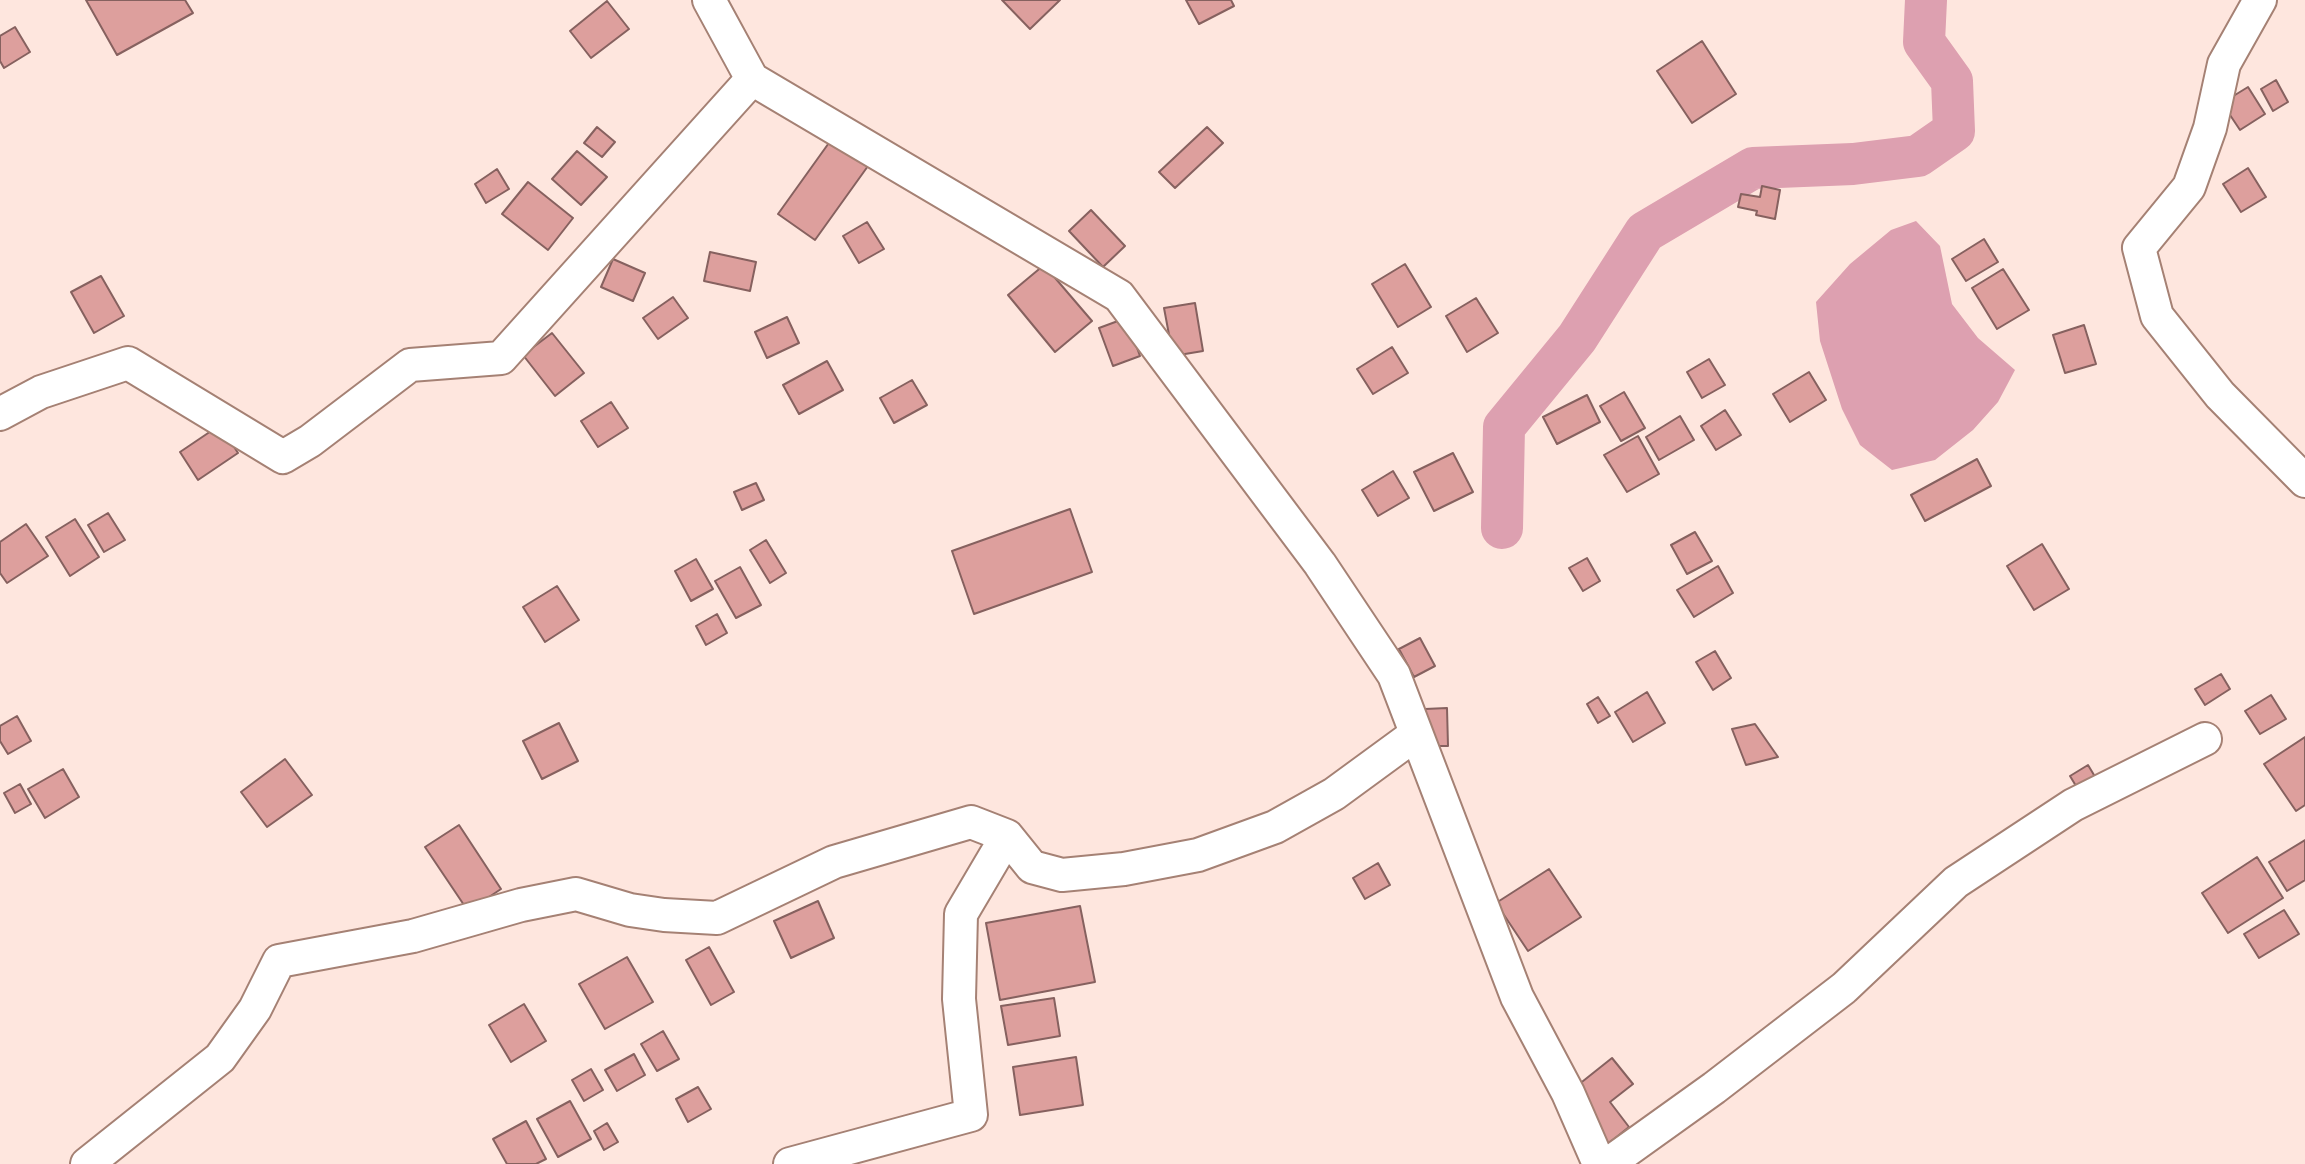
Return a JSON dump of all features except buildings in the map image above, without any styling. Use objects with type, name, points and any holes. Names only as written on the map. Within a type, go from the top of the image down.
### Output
[{"type":"street","points":[[709,0],[752,79],[1119,296],[1320,564],[1394,675],[1517,997],[1568,1093],[1599,1164]]},
{"type":"street","points":[[2260,0],[2224,64],[2210,128],[2189,187],[2139,248],[2157,316],[2220,395],[2305,481]]},
{"type":"street","points":[[0,414],[41,392],[128,363],[283,457],[310,441],[410,365],[501,358],[752,79]]},
{"type":"street","points":[[87,1164],[220,1058],[255,1009],[279,961],[413,936],[521,905],[576,894],[630,910],[717,918],[834,862],[971,822],[1007,836],[1032,867],[1062,875],[1124,869],[1198,855],[1275,827],[1322,801],[1416,734]]},
{"type":"street","points":[[1608,1164],[1714,1088],[1844,988],[1956,882],[2073,805],[2205,739]]},
{"type":"street","points":[[790,1164],[971,1115],[959,999],[961,914],[1007,836]]},
{"type":"shaded area","points":[[1916,221],[1940,246],[1952,304],[1978,338],[2015,370],[1998,402],[1973,430],[1935,460],[1892,470],[1860,445],[1842,409],[1820,341],[1816,302],[1850,264],[1891,230]]},
{"type":"waterway","points":[[1502,528],[1504,427],[1577,338],[1645,232],[1753,168],[1853,164],[1918,156],[1954,131],[1952,81],[1924,42],[1926,0]]}]
